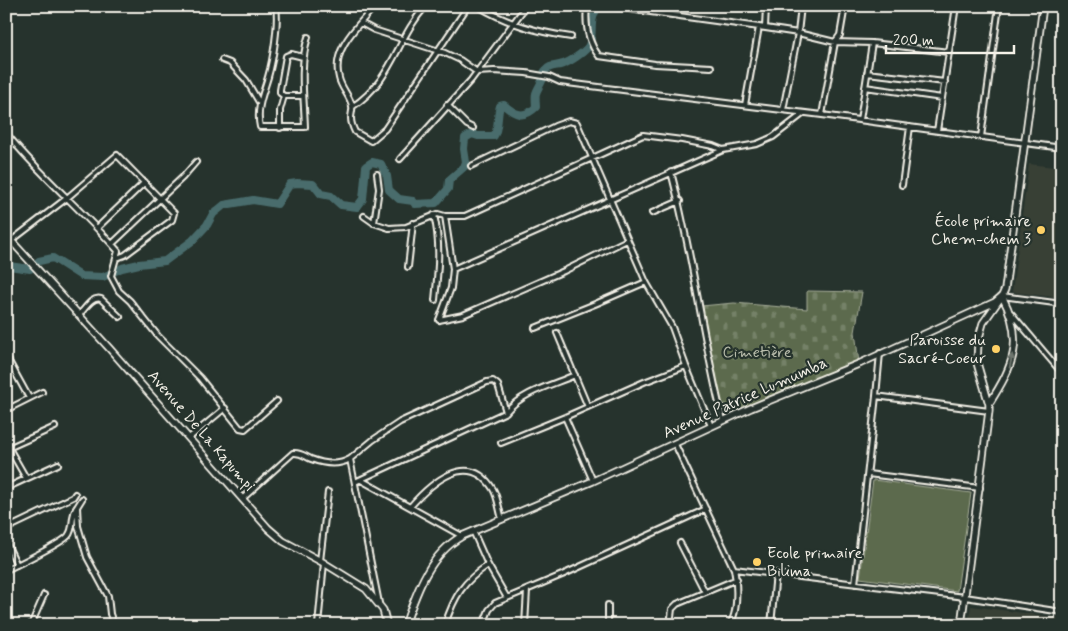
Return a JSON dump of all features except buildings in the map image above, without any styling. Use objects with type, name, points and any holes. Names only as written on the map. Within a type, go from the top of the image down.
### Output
[{"type":"street","points":[[276,6],[277,17],[271,64],[259,102],[260,112],[258,118],[260,127],[305,127],[302,96],[304,57],[308,37]]},
{"type":"street","points":[[375,6],[361,23],[355,26],[340,56],[337,68],[339,80],[352,107],[351,118],[355,132],[371,141],[376,139],[386,129],[468,6]]},
{"type":"street","points":[[352,107],[366,98],[381,81],[416,19],[426,6]]},
{"type":"street","points":[[478,6],[511,24],[544,33],[571,37]]},
{"type":"street","points":[[400,159],[477,72],[526,6]]},
{"type":"street","points":[[587,6],[586,27],[595,51],[599,56],[632,59],[654,64],[711,67]]},
{"type":"street","points":[[607,6],[798,33],[835,42],[872,43],[949,52]]},
{"type":"street","points":[[765,28],[766,6]]},
{"type":"street","points":[[783,110],[798,33],[801,6]]},
{"type":"street","points":[[822,115],[835,42],[840,35],[845,6]]},
{"type":"street","points":[[937,131],[956,6]]},
{"type":"street","points":[[981,137],[999,6]]},
{"type":"street","points":[[961,625],[989,411],[989,404],[977,363],[978,341],[983,323],[1005,290],[1043,6]]},
{"type":"street","points":[[361,23],[374,30],[437,50],[460,60],[477,72],[494,71],[536,75],[549,77],[560,82],[1062,148]]},
{"type":"street","points":[[745,105],[759,27]]},
{"type":"street","points":[[860,120],[872,43]]},
{"type":"street","points":[[280,128],[280,110],[284,96],[280,90],[286,56],[291,54],[304,57]]},
{"type":"street","points":[[222,60],[230,63],[246,80],[259,102]]},
{"type":"street","points":[[866,73],[945,82]]},
{"type":"street","points":[[865,87],[942,98]]},
{"type":"street","points":[[284,96],[302,96]]},
{"type":"street","points":[[447,105],[467,125],[473,128]]},
{"type":"street","points":[[453,269],[723,150],[757,144],[773,137],[804,113]]},
{"type":"street","points":[[471,166],[508,147],[569,121],[577,123],[646,282],[672,327],[711,426]]},
{"type":"street","points":[[902,184],[910,127]]},
{"type":"street","points":[[6,133],[27,159],[98,228],[118,251],[110,276],[120,291],[158,336],[200,378],[240,428],[245,429],[277,401]]},
{"type":"street","points":[[364,216],[388,228],[406,227],[438,214],[464,216],[644,135],[682,140],[713,146],[723,150]]},
{"type":"street","points":[[11,240],[67,198],[117,155],[174,213],[172,220],[117,258]]},
{"type":"street","points":[[112,244],[196,162]]},
{"type":"street","points":[[671,172],[680,201],[712,377],[723,420]]},
{"type":"street","points":[[374,222],[380,189],[377,174]]},
{"type":"street","points":[[98,228],[145,182]]},
{"type":"street","points":[[652,213],[680,201]]},
{"type":"street","points":[[434,216],[438,230],[439,256],[435,300]]},
{"type":"street","points":[[445,216],[453,269],[450,288],[439,320],[463,315],[564,271],[627,240]]},
{"type":"street","points":[[408,267],[413,223]]},
{"type":"street","name":"Avenue De La Kapumpi","points":[[6,235],[268,528],[283,541],[366,589],[379,603],[387,625]]},
{"type":"street","points":[[535,328],[646,282]]},
{"type":"street","points":[[1002,296],[1062,304]]},
{"type":"street","points":[[989,404],[1010,368],[1015,327],[1002,296]]},
{"type":"street","name":"Avenue Patrice Lumumba","points":[[405,625],[431,564],[447,547],[462,536],[593,482],[723,420],[995,302],[1002,296]]},
{"type":"street","points":[[79,315],[97,298],[101,299],[120,317]]},
{"type":"street","points":[[1010,312],[1062,373]]},
{"type":"street","points":[[557,333],[588,407]]},
{"type":"street","points":[[855,584],[880,353]]},
{"type":"street","points":[[6,356],[29,398]]},
{"type":"street","points":[[501,443],[686,366]]},
{"type":"street","points":[[6,370],[12,367]]},
{"type":"street","points":[[355,482],[506,412],[522,398],[575,375]]},
{"type":"street","points":[[242,499],[293,453],[297,452],[311,459],[336,464],[343,463],[400,422],[487,382],[493,381],[498,385],[506,412]]},
{"type":"street","points":[[6,410],[42,392]]},
{"type":"street","points":[[876,396],[989,411]]},
{"type":"street","points":[[189,438],[225,408]]},
{"type":"street","points":[[564,417],[593,482]]},
{"type":"street","points":[[8,449],[54,427]]},
{"type":"street","points":[[6,443],[26,478]]},
{"type":"street","points":[[675,444],[734,569],[737,579],[734,616],[729,624],[737,625]]},
{"type":"street","points":[[350,459],[379,603]]},
{"type":"street","points":[[6,488],[58,464]]},
{"type":"street","points":[[410,507],[423,492],[448,475],[462,470],[470,471],[487,481],[494,490],[502,519]]},
{"type":"street","points":[[868,474],[980,488]]},
{"type":"street","points":[[361,480],[462,536]]},
{"type":"street","points":[[318,625],[328,492]]},
{"type":"street","points":[[6,529],[73,497],[75,494]]},
{"type":"street","points":[[6,570],[67,538],[72,525],[74,511],[82,499]]},
{"type":"street","points":[[77,507],[78,526],[87,557],[108,596],[110,614],[114,625]]},
{"type":"street","points":[[483,625],[489,610],[495,603],[706,509]]},
{"type":"street","points":[[473,531],[488,565],[507,598]]},
{"type":"street","points":[[6,542],[17,565]]},
{"type":"street","points":[[680,543],[705,592]]},
{"type":"street","points":[[445,625],[450,609],[459,592],[468,580],[488,565]]},
{"type":"street","points":[[734,569],[965,597],[1062,612]]},
{"type":"street","points":[[771,625],[776,573]]},
{"type":"street","points":[[670,625],[672,609],[677,604],[737,579]]},
{"type":"street","points":[[525,625],[527,590]]},
{"type":"street","points":[[31,625],[44,595]]},
{"type":"street","points":[[608,605],[608,625]]},
{"type":"street","points":[[6,621],[16,625]]},
{"type":"shaded area","name":"École primaire Chem-chem 3","points":[[1029,164],[1062,168],[1062,298],[1012,292]]},
{"type":"shaded area","points":[[971,606],[1062,618],[1062,625],[968,625]]},
{"type":"green space","name":"Cimetière","points":[[807,291],[862,292],[855,332],[859,363],[722,416],[701,306],[734,303],[807,309]]},
{"type":"green space","points":[[873,480],[971,493],[957,591],[860,578]]},
{"type":"waterway","points":[[6,269],[9,266],[30,269],[39,261],[53,258],[81,276],[103,277],[122,268],[165,261],[192,241],[207,225],[213,214],[224,205],[253,200],[277,204],[290,184],[313,184],[321,194],[331,196],[341,205],[357,207],[363,199],[366,166],[372,162],[381,164],[387,176],[389,190],[399,199],[413,201],[415,204],[436,203],[448,189],[449,180],[464,167],[466,162],[465,138],[472,134],[494,136],[497,129],[500,106],[504,105],[520,114],[532,111],[536,107],[536,93],[543,80],[545,71],[551,66],[569,61],[590,44],[593,19],[598,6]]},
{"type":"place","name":"École primaire Chem-chem 3","points":[[1041,230]]},
{"type":"place","name":"Paroisse du Sacré-Coeur","points":[[996,349]]},
{"type":"place","name":"Ecole primaire Bilima","points":[[757,562]]}]
